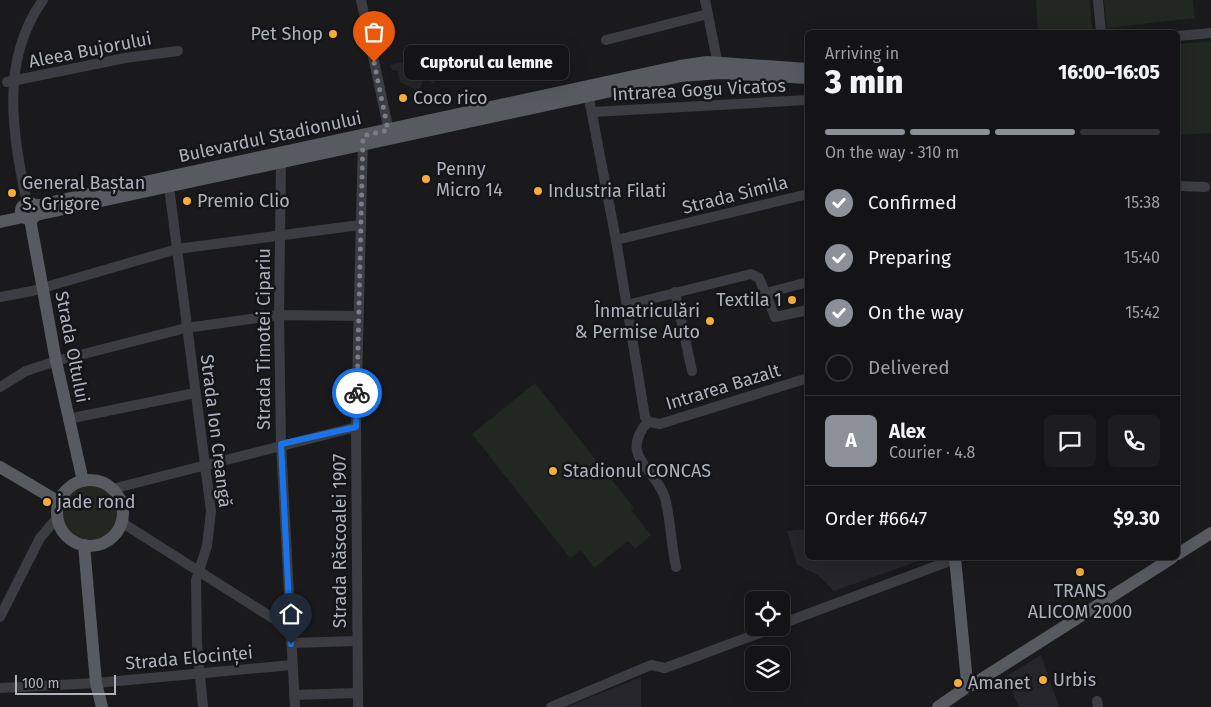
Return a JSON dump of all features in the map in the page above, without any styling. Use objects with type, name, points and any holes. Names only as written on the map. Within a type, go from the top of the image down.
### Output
[{"type":"main road","name":"Bulevardul Stadionului","points":[[0,222],[29,211],[588,92],[680,66],[805,69]]},
{"type":"main road","name":"Bulevardul Stadionului","points":[[719,68],[805,78]]},
{"type":"main road","name":"Bulevardul Stadionului","points":[[0,214],[29,211],[169,187],[281,163],[363,140]]},
{"type":"main road","name":"Strada Oltului","points":[[29,211],[56,361],[83,481]]},
{"type":"main road","points":[[0,467],[59,502]]},
{"type":"main road","points":[[83,481],[102,482],[112,489],[120,501],[121,522],[115,534],[108,540],[93,546],[84,545],[69,538],[62,531],[57,518],[59,502],[69,488],[83,481]]},
{"type":"main road","points":[[1180,553],[1211,533]]},
{"type":"main road","points":[[84,545],[96,683],[102,707]]},
{"type":"main road","points":[[955,560],[968,685]]},
{"type":"main road","points":[[940,706],[968,685],[1169,560]]},
{"type":"street","points":[[29,211],[11,124],[8,82],[16,43],[26,22],[43,0]]},
{"type":"street","points":[[361,0],[389,135]]},
{"type":"street","points":[[705,0],[719,68]]},
{"type":"street","points":[[1098,0],[1101,30]]},
{"type":"street","points":[[606,40],[708,14]]},
{"type":"street","points":[[1180,36],[1211,33]]},
{"type":"street","name":"Aleea Bujorului","points":[[8,82],[125,58],[178,51]]},
{"type":"street","name":"Intrarea Gogu Vicatos","points":[[588,92],[616,240]]},
{"type":"street","name":"Intrarea Gogu Vicatos","points":[[592,112],[805,100]]},
{"type":"street","name":"Strada Răscoalei 1907","points":[[358,707],[356,641],[356,427],[363,140]]},
{"type":"street","name":"Strada Timotei Cipariu","points":[[281,163],[279,315],[281,444],[294,707]]},
{"type":"street","points":[[1180,186],[1205,187]]},
{"type":"street","name":"Strada Ion Creangă","points":[[169,187],[186,328],[209,490],[210,524],[196,580],[199,672],[203,707]]},
{"type":"street","name":"Strada Simila","points":[[616,240],[805,195]]},
{"type":"street","points":[[0,297],[43,287],[176,249],[360,225]]},
{"type":"street","points":[[616,240],[645,416],[648,422],[636,440],[637,455],[664,496],[676,567]]},
{"type":"street","points":[[627,305],[751,274],[758,276],[774,317],[805,311]]},
{"type":"street","points":[[766,293],[805,283]]},
{"type":"street","points":[[675,292],[692,371]]},
{"type":"street","points":[[0,387],[26,371],[56,361],[186,328],[279,315],[358,316]]},
{"type":"street","name":"Intrarea Bazalt","points":[[648,422],[660,424],[805,379]]},
{"type":"street","points":[[68,419],[195,393]]},
{"type":"street","points":[[112,489],[281,444],[356,427]]},
{"type":"street","points":[[0,618],[3,602],[40,538],[57,518]]},
{"type":"street","points":[[121,522],[290,630]]},
{"type":"street","points":[[790,621],[950,560]]},
{"type":"street","points":[[551,707],[652,666],[665,668],[751,636]]},
{"type":"street","points":[[291,644],[356,641]]},
{"type":"street","name":"Strada Elocinței","points":[[0,688],[96,683],[199,672],[292,665]]},
{"type":"street","points":[[294,695],[358,692]]},
{"type":"shaded area","points":[[1036,0],[1090,0],[1092,30],[1038,30]]},
{"type":"shaded area","points":[[1104,0],[1193,0],[1195,18],[1107,28]]},
{"type":"shaded area","points":[[1211,41],[1211,133],[1180,135],[1180,44]]},
{"type":"shaded area","points":[[429,55],[435,84],[424,79],[419,91],[400,82],[397,70],[393,71],[390,65],[408,61],[410,68],[419,66],[418,58]]},
{"type":"shaded area","name":"Stadionul CONCAS","points":[[535,383],[634,508],[631,510],[651,535],[635,549],[628,541],[594,568],[581,550],[570,558],[472,434]]},
{"type":"shaded area","points":[[90,480],[102,483],[113,490],[120,501],[123,513],[120,525],[113,536],[102,543],[90,546],[78,543],[67,536],[60,525],[57,513],[60,501],[67,490],[78,483]]},
{"type":"shaded area","points":[[805,529],[805,560],[921,560],[834,591],[818,575],[797,565],[787,531]]},
{"type":"shaded area","points":[[1041,655],[1059,707],[1019,707],[1005,677]]},
{"type":"shaded area","points":[[641,677],[641,707],[566,707]]},
{"type":"way so far","points":[[357,393],[363,136],[388,130],[374,62]]},
{"type":"place","name":"Pet Shop","points":[[333,34]]},
{"type":"place","name":"Cuptorul cu lemne","points":[[374,62]]},
{"type":"place","name":"Coco rico","points":[[403,98]]},
{"type":"place","name":"Penny Micro 14","points":[[426,179]]},
{"type":"place","name":"Industria Filati","points":[[538,191]]},
{"type":"place","name":"General Baștan S. Grigore","points":[[12,193]]},
{"type":"place","name":"Premio Clio","points":[[187,201]]},
{"type":"place","name":"Textila 1","points":[[792,300]]},
{"type":"place","name":"Înmatriculări & Permise Auto","points":[[710,321]]},
{"type":"place","name":"Stadionul CONCAS","points":[[553,471]]},
{"type":"place","name":"jade rond","points":[[47,502]]},
{"type":"place","name":"TRANS ALICOM 2000","points":[[1080,572]]},
{"type":"place","name":"Urbis","points":[[1043,680]]},
{"type":"place","name":"Amanet","points":[[958,683]]},
{"type":"route","points":[[291,644],[281,444],[356,427],[357,393]]}]
